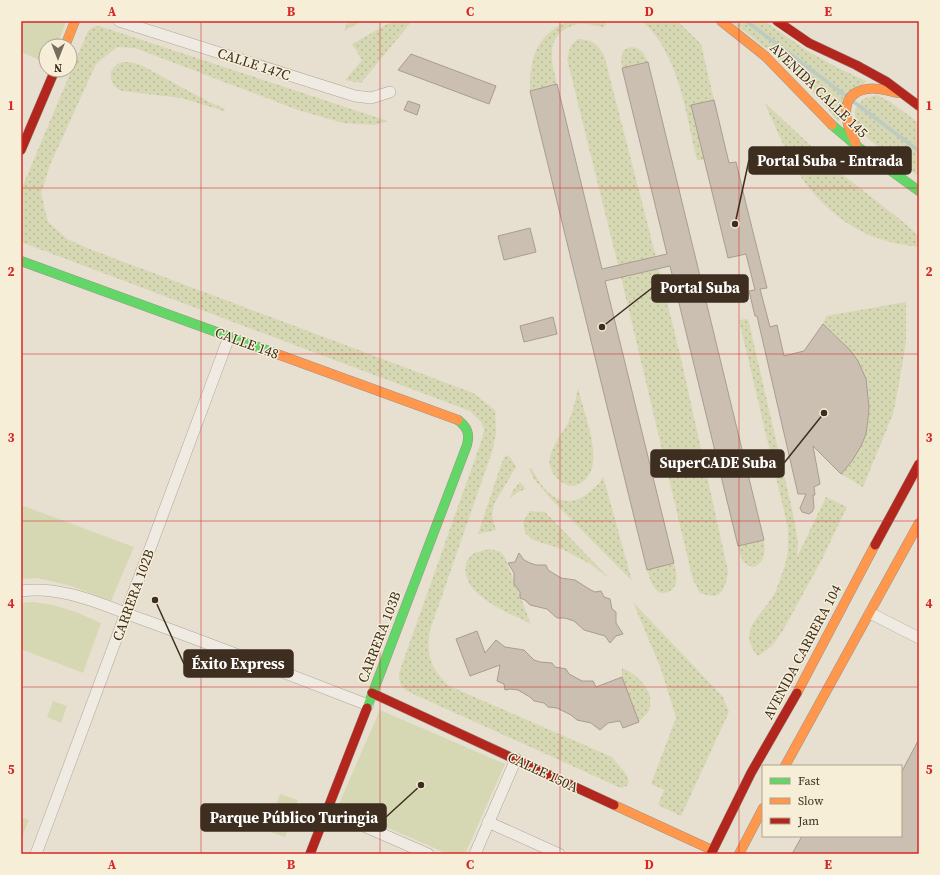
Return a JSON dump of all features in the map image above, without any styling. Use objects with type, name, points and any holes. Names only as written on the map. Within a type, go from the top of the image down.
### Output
[{"type":"street","points":[[68,38],[75,21]]},
{"type":"street","name":"CALLE 147C","points":[[119,21],[355,96],[371,98],[390,92]]},
{"type":"street","name":"AVENIDA CALLE 145","points":[[721,21],[765,56],[835,128],[858,147],[919,191]]},
{"type":"street","name":"AVENIDA CALLE 145","points":[[777,21],[809,43],[871,72],[919,106]]},
{"type":"street","points":[[21,150],[52,78]]},
{"type":"street","points":[[858,147],[848,127],[845,112],[846,104],[850,98],[859,92],[872,89],[903,94]]},
{"type":"street","name":"CALLE 148","points":[[21,261],[455,418],[463,422],[469,430]]},
{"type":"street","name":"CARRERA 102B","points":[[36,854],[229,337]]},
{"type":"street","name":"CARRERA 103B","points":[[310,854],[470,437],[469,430]]},
{"type":"street","name":"AVENIDA CARRERA 104","points":[[712,852],[751,773],[794,698],[919,464]]},
{"type":"street","points":[[786,765],[919,524]]},
{"type":"street","points":[[21,591],[53,591],[85,599],[207,642],[368,705]]},
{"type":"street","points":[[870,614],[919,638]]},
{"type":"street","name":"CALLE 150A","points":[[372,693],[516,759],[712,852]]},
{"type":"street","points":[[474,854],[516,759]]},
{"type":"street","points":[[751,773],[758,767],[762,766]]},
{"type":"street","points":[[327,810],[428,854]]},
{"type":"street","points":[[739,854],[762,810]]},
{"type":"street","points":[[488,822],[559,854]]},
{"type":"street","points":[[399,854],[403,844]]},
{"type":"green space","points":[[21,21],[66,21],[60,38],[38,38],[38,59],[21,52]]},
{"type":"green space","points":[[348,21],[363,21],[344,31]]},
{"type":"green space","points":[[393,21],[412,21],[361,83],[345,80],[362,60],[352,44]]},
{"type":"green space","points":[[566,21],[605,21],[607,23],[603,27],[587,24],[576,24],[558,35],[552,48],[552,62],[557,84],[530,91],[531,69],[536,50],[547,34]]},
{"type":"green space","points":[[642,21],[677,21],[701,44],[714,100],[691,105],[704,160],[697,160],[685,105],[673,67],[655,34]]},
{"type":"green space","points":[[731,21],[764,21],[806,50],[836,67],[866,81],[838,122],[814,93],[788,67]]},
{"type":"green space","points":[[99,26],[388,121],[375,125],[343,123],[298,110],[135,48],[117,47],[96,64],[50,165],[41,193],[48,222],[67,239],[92,250],[473,393],[495,410],[496,432],[493,449],[430,630],[429,654],[431,661],[437,673],[449,686],[612,757],[626,774],[629,782],[627,786],[621,788],[409,692],[401,684],[399,673],[482,439],[484,429],[481,422],[470,411],[21,242],[21,190],[68,78],[78,78],[78,55],[88,31],[93,27]]},
{"type":"green space","points":[[578,39],[591,41],[604,55],[656,257],[618,265],[567,59],[571,45]]},
{"type":"green space","points":[[631,47],[637,48],[642,52],[648,62],[622,68],[621,57],[624,50]]},
{"type":"green space","points":[[123,62],[141,65],[207,101],[225,109],[224,111],[181,98],[122,91],[114,86],[111,71],[117,64]]},
{"type":"green space","points":[[876,95],[889,101],[919,123],[919,176],[876,145],[861,131],[857,124],[855,119],[855,109],[863,99]]},
{"type":"green space","points":[[764,102],[838,171],[907,225],[919,237],[919,247],[903,245],[865,233],[841,218],[819,199],[794,166]]},
{"type":"green space","points":[[659,269],[682,363],[728,571],[723,589],[717,595],[713,596],[700,593],[693,580],[621,277]]},
{"type":"green space","points":[[906,302],[906,341],[893,414],[863,487],[841,474],[861,444],[869,414],[869,398],[859,366],[840,339],[823,324],[826,316]]},
{"type":"green space","points":[[748,319],[792,509],[798,541],[797,557],[826,497],[847,507],[821,561],[782,632],[772,646],[758,656],[749,639],[750,632],[757,617],[776,591],[784,570],[787,558],[788,528],[739,320]]},
{"type":"green space","points":[[578,388],[593,446],[593,463],[592,469],[585,480],[576,485],[570,486],[559,480],[552,472],[550,460],[553,448],[569,421]]},
{"type":"green space","points":[[506,455],[510,457],[516,467],[494,504],[492,516],[496,530],[478,534],[502,462]]},
{"type":"green space","points":[[532,468],[542,486],[549,493],[565,501],[583,497],[599,484],[603,476],[632,581],[551,499],[534,479],[529,469]]},
{"type":"green space","points":[[520,482],[526,489],[518,492],[509,499],[514,489]]},
{"type":"green space","points":[[21,505],[134,547],[111,601],[68,585],[37,578],[21,579]]},
{"type":"green space","points":[[530,511],[545,512],[610,579],[590,564],[562,549],[533,540],[525,533],[523,522]]},
{"type":"green space","points":[[764,540],[764,556],[761,562],[754,567],[744,562],[738,546]]},
{"type":"green space","points":[[490,549],[501,552],[505,558],[531,624],[488,602],[478,594],[466,576],[466,565],[469,557],[475,553]]},
{"type":"green space","points":[[674,563],[677,578],[675,585],[668,592],[663,593],[656,590],[647,570]]},
{"type":"green space","points":[[34,602],[53,605],[76,612],[101,623],[83,673],[21,649],[21,603]]},
{"type":"green space","points":[[633,602],[723,697],[729,712],[681,816],[658,805],[664,790],[651,784],[676,718],[661,669]]},
{"type":"green space","points":[[622,668],[634,674],[644,684],[650,696],[648,712],[639,722],[622,677]]},
{"type":"green space","points":[[53,701],[67,706],[61,723],[47,717]]},
{"type":"green space","points":[[380,710],[505,764],[465,854],[448,854],[338,806]]},
{"type":"green space","points":[[280,794],[298,800],[285,837],[267,831]]},
{"type":"green space","points":[[21,817],[29,820],[21,839]]},
{"type":"building","points":[[411,54],[496,86],[489,104],[398,70]]},
{"type":"building","points":[[648,62],[764,540],[738,546],[670,266],[605,281],[674,563],[647,570],[530,91],[557,84],[602,269],[667,254],[622,68]]},
{"type":"building","points":[[714,100],[729,163],[736,162],[767,288],[760,289],[770,327],[777,325],[784,356],[804,351],[823,324],[850,350],[858,361],[866,379],[869,407],[866,434],[852,461],[841,474],[813,446],[820,484],[814,487],[814,508],[809,514],[802,512],[800,508],[806,494],[798,494],[757,316],[755,316],[749,291],[755,290],[746,254],[728,258],[691,105]]},
{"type":"building","points":[[408,101],[420,105],[417,115],[404,110]]},
{"type":"building","points":[[530,228],[536,252],[504,260],[498,236]]},
{"type":"building","points":[[553,317],[557,334],[524,342],[520,326]]},
{"type":"building","points":[[519,553],[524,560],[530,563],[536,565],[546,565],[548,570],[561,578],[575,580],[595,592],[601,591],[604,597],[610,599],[612,609],[616,612],[616,623],[623,634],[616,636],[610,643],[605,636],[584,630],[574,621],[565,618],[557,618],[547,609],[530,605],[525,600],[520,598],[520,592],[514,584],[514,573],[508,563],[515,562]]},
{"type":"building","points":[[477,631],[485,653],[496,640],[505,647],[524,650],[534,660],[552,663],[555,667],[566,669],[569,674],[582,681],[593,681],[596,687],[622,677],[639,722],[623,728],[620,721],[608,723],[600,730],[591,723],[577,720],[571,715],[557,708],[548,707],[544,703],[534,701],[518,690],[505,690],[504,684],[497,681],[500,665],[470,676],[456,639]]},
{"type":"building","points":[[919,739],[919,854],[792,854],[801,837],[902,837],[902,771]]},
{"type":"waterway","points":[[746,21],[846,96]]},
{"type":"waterway","points":[[854,102],[919,151]]},
{"type":"traffic: fast","points":[[832,125],[858,147],[919,191]]},
{"type":"traffic: fast","points":[[21,261],[277,354]]},
{"type":"traffic: fast","points":[[367,708],[467,445],[467,431],[464,425],[458,420]]},
{"type":"traffic: slow","points":[[68,38],[75,21]]},
{"type":"traffic: slow","points":[[721,21],[765,56],[832,125]]},
{"type":"traffic: slow","points":[[856,144],[849,128],[846,111],[847,104],[851,97],[857,92],[875,88],[898,93]]},
{"type":"traffic: slow","points":[[277,354],[458,420]]},
{"type":"traffic: slow","points":[[786,765],[919,523]]},
{"type":"traffic: slow","points":[[797,693],[875,545]]},
{"type":"traffic: slow","points":[[614,805],[712,850]]},
{"type":"traffic: slow","points":[[739,854],[762,810]]},
{"type":"traffic: jam","points":[[777,21],[809,43],[856,65],[887,82],[919,106]]},
{"type":"traffic: jam","points":[[21,150],[52,78]]},
{"type":"traffic: jam","points":[[875,545],[919,464]]},
{"type":"traffic: jam","points":[[372,693],[614,805]]},
{"type":"traffic: jam","points":[[711,854],[751,773],[797,693]]},
{"type":"traffic: jam","points":[[310,854],[367,708]]},
{"type":"place","name":"Portal Suba - Entrada","points":[[735,224]]},
{"type":"place","name":"Portal Suba","points":[[602,327]]},
{"type":"place","name":"SuperCADE Suba","points":[[824,413]]},
{"type":"place","name":"Éxito Express","points":[[155,600]]},
{"type":"place","name":"Parque Público Turingia","points":[[421,785]]}]
